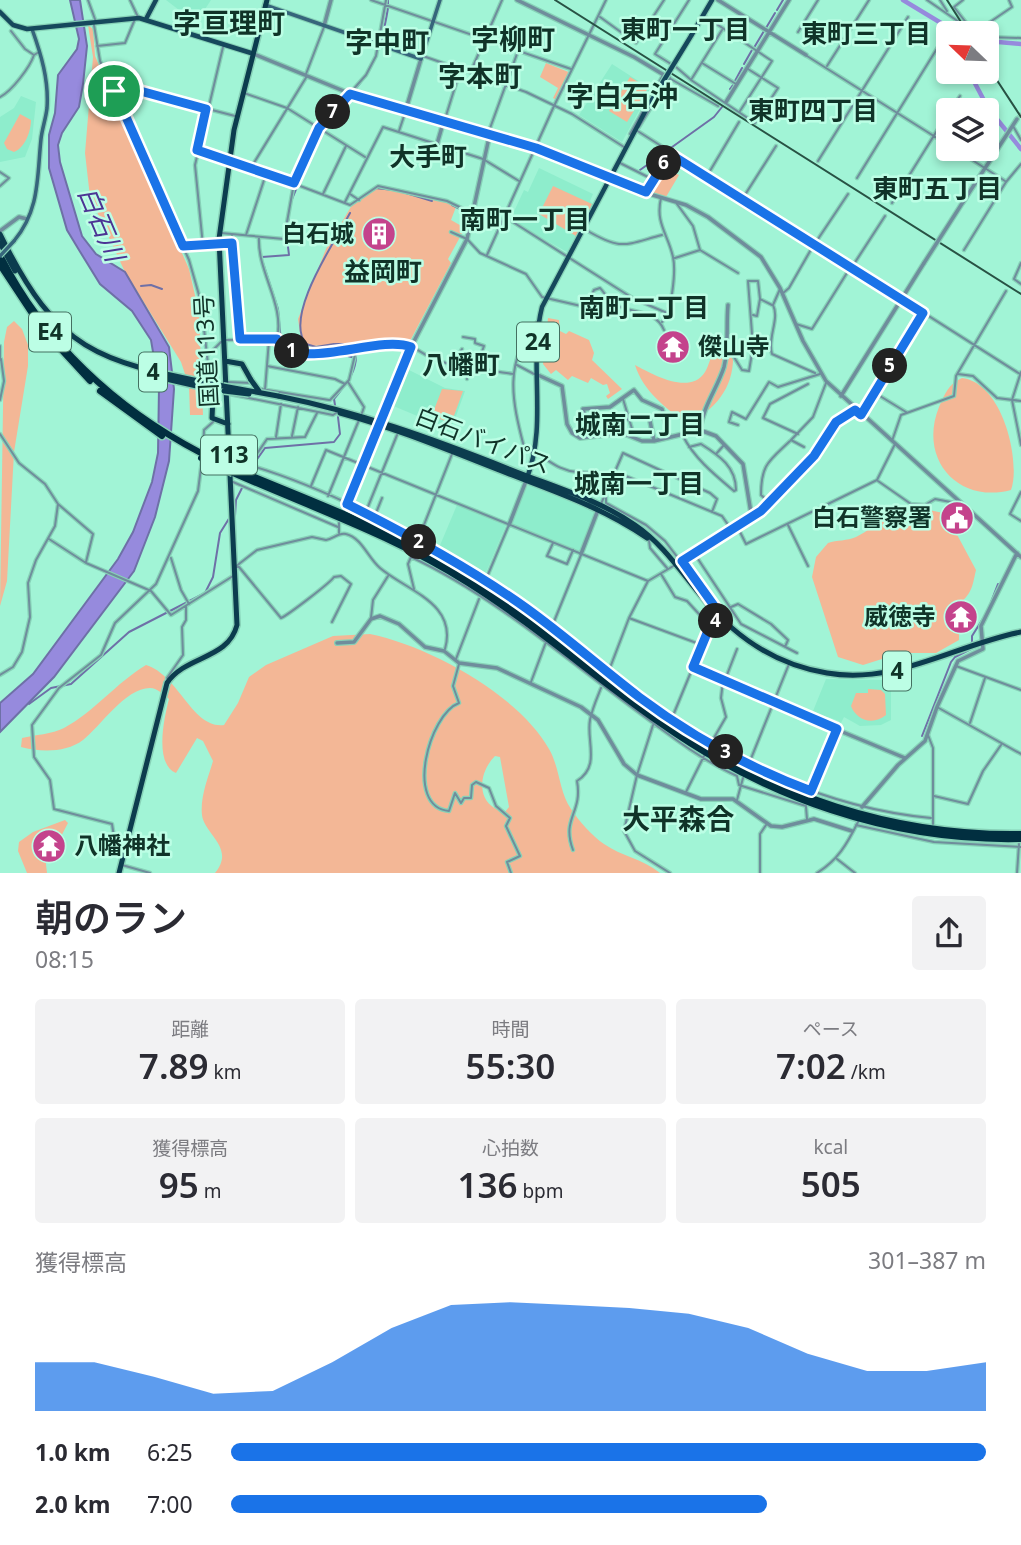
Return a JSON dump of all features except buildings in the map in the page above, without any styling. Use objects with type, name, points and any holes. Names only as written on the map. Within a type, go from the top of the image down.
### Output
[{"type":"highway","name":"国道113号","points":[[167,683],[182,667],[219,651],[233,637],[238,617],[224,388],[220,233],[228,158],[251,53],[266,3]]},
{"type":"highway","name":"4","points":[[0,233],[25,283],[46,311],[71,335],[103,357],[146,371],[207,385]]},
{"type":"highway","name":"4","points":[[0,243],[22,284],[47,317],[74,342],[144,374],[207,385]]},
{"type":"highway","name":"E4","points":[[0,255],[46,327],[114,400]]},
{"type":"highway","name":"E4","points":[[0,265],[29,311],[55,345],[114,400],[168,440],[375,532],[439,566],[497,602],[687,742],[765,785],[831,811],[886,827],[1020,845]]},
{"type":"highway","points":[[225,361],[242,364],[254,387],[264,392]]},
{"type":"highway","points":[[207,385],[224,388],[247,387],[250,379]]},
{"type":"highway","points":[[207,385],[214,396],[211,416],[215,421],[228,424]]},
{"type":"highway","points":[[214,396],[224,388]]},
{"type":"highway","name":"白石バイパス","points":[[224,388],[264,392],[279,400]]},
{"type":"highway","name":"白石バイパス","points":[[224,388],[279,400],[332,407],[454,449],[600,507],[636,525],[666,553],[720,617],[756,647],[790,663],[842,675],[884,674],[918,665],[983,640],[1021,633]]},
{"type":"highway","name":"E4","points":[[233,470],[371,525],[441,561],[510,606],[670,724],[756,775],[820,802],[889,821],[949,831],[1021,834]]},
{"type":"highway","name":"白石バイパス","points":[[600,507],[666,553]]},
{"type":"highway","points":[[119,873],[167,683]]},
{"type":"main road","points":[[146,19],[156,0]]},
{"type":"main road","points":[[266,3],[380,46],[422,57],[440,0]]},
{"type":"main road","name":"24","points":[[527,478],[536,454],[539,320],[545,298],[584,229],[629,139],[712,0]]},
{"type":"main road","points":[[0,12],[13,25],[33,28],[146,19],[251,53]]},
{"type":"main road","points":[[0,255],[27,219],[38,188],[41,139],[47,107],[40,51],[33,28]]},
{"type":"street","points":[[88,0],[94,22],[96,46],[183,246],[199,290],[207,356],[207,385]]},
{"type":"street","points":[[96,46],[125,43],[137,18],[130,0]]},
{"type":"street","points":[[251,167],[306,75],[331,0]]},
{"type":"street","points":[[371,0],[572,69]]},
{"type":"street","points":[[220,233],[285,239],[296,183],[319,128],[351,94],[370,68],[380,46],[386,0]]},
{"type":"street","points":[[471,72],[502,0]]},
{"type":"street","points":[[517,0],[718,106]]},
{"type":"street","points":[[487,255],[554,106],[606,0]]},
{"type":"street","points":[[599,16],[636,43],[664,0]]},
{"type":"street","points":[[689,0],[655,54],[755,122],[778,88],[747,68]]},
{"type":"street","points":[[718,0],[934,135]]},
{"type":"street","points":[[726,102],[789,0]]},
{"type":"street","points":[[798,32],[818,0]]},
{"type":"street","points":[[826,67],[869,0]]},
{"type":"street","points":[[927,0],[959,21]]},
{"type":"street","points":[[940,0],[949,13]]},
{"type":"street","points":[[963,0],[954,7],[963,21]]},
{"type":"street","points":[[992,21],[1012,7],[1009,0]]},
{"type":"street","points":[[818,161],[908,17]]},
{"type":"street","points":[[706,18],[772,61],[740,111]]},
{"type":"street","points":[[691,80],[722,30]]},
{"type":"street","points":[[11,31],[24,49],[34,54]]},
{"type":"street","points":[[999,37],[1021,38]]},
{"type":"street","points":[[203,246],[195,169],[206,109],[223,44]]},
{"type":"street","points":[[344,512],[411,347],[467,239],[489,133],[519,50]]},
{"type":"street","points":[[858,178],[936,50]]},
{"type":"street","points":[[1,98],[12,89],[22,72],[31,64],[34,54],[40,51]]},
{"type":"street","points":[[251,53],[351,94],[536,148],[696,210],[761,257],[780,288],[795,323],[827,381],[841,396],[1019,555]]},
{"type":"street","points":[[399,132],[422,57],[471,72],[554,106],[625,148]]},
{"type":"street","points":[[702,63],[737,85]]},
{"type":"street","points":[[437,144],[461,69]]},
{"type":"street","points":[[629,139],[632,128],[663,75]]},
{"type":"street","points":[[668,78],[636,130],[974,348],[1021,373],[1012,400],[1021,446]]},
{"type":"street","points":[[111,83],[237,116]]},
{"type":"street","points":[[242,92],[287,108],[366,158]]},
{"type":"street","points":[[841,396],[1017,119]]},
{"type":"street","points":[[706,176],[739,122]]},
{"type":"street","points":[[344,203],[383,127],[483,159],[520,181]]},
{"type":"street","points":[[1012,127],[1021,140]]},
{"type":"street","points":[[891,203],[936,132]]},
{"type":"street","points":[[323,195],[346,146]]},
{"type":"street","points":[[742,199],[776,146]]},
{"type":"street","points":[[197,150],[228,158],[352,205],[378,186],[447,201],[472,213]]},
{"type":"street","points":[[646,192],[667,152]]},
{"type":"street","points":[[974,161],[1006,182]]},
{"type":"street","points":[[618,162],[653,180]]},
{"type":"street","points":[[964,250],[1006,182],[1021,164]]},
{"type":"street","points":[[0,172],[9,178],[0,186]]},
{"type":"street","points":[[245,236],[266,173]]},
{"type":"street","points":[[349,193],[359,200]]},
{"type":"street","points":[[782,294],[789,288],[848,194]]},
{"type":"street","points":[[661,198],[658,216],[674,258],[672,296],[661,323]]},
{"type":"street","points":[[675,200],[693,226],[700,250],[738,273]]},
{"type":"street","points":[[504,216],[634,299],[667,313]]},
{"type":"street","points":[[795,323],[812,329],[885,216]]},
{"type":"street","points":[[0,233],[19,217],[27,219]]},
{"type":"street","points":[[584,229],[610,243],[627,247],[663,234]]},
{"type":"street","points":[[451,232],[467,239],[487,255],[526,274],[537,293],[545,298],[581,306],[589,301],[594,290],[600,288],[614,304],[648,314],[661,323],[664,330]]},
{"type":"street","points":[[232,234],[240,339]]},
{"type":"street","points":[[259,237],[259,254],[278,315],[277,339],[283,346],[298,353],[333,353],[348,348],[411,347],[433,359],[472,368],[514,373]]},
{"type":"street","points":[[183,246],[220,244]]},
{"type":"street","points":[[674,258],[700,250]]},
{"type":"street","points":[[1021,263],[1014,279],[1021,284]]},
{"type":"street","points":[[727,347],[742,370],[749,371],[753,353],[748,281],[758,281],[760,299],[757,316],[752,315]]},
{"type":"street","points":[[780,288],[773,305],[776,313],[771,341],[772,354],[816,374]]},
{"type":"street","points":[[737,527],[746,544],[877,480],[893,443],[901,415],[953,397],[957,374],[1006,290]]},
{"type":"street","points":[[760,299],[773,305]]},
{"type":"street","points":[[699,430],[704,408],[723,369],[727,347],[728,305]]},
{"type":"street","points":[[861,415],[923,313]]},
{"type":"street","points":[[539,320],[520,348],[514,373],[512,393],[524,447],[563,469],[577,472],[615,472],[722,516],[732,529]]},
{"type":"street","points":[[463,337],[475,339],[475,343],[484,346],[480,357]]},
{"type":"street","points":[[264,392],[269,339]]},
{"type":"street","points":[[207,356],[223,340],[277,339]]},
{"type":"street","points":[[0,346],[4,381],[0,400]]},
{"type":"street","points":[[224,388],[235,395],[279,400],[333,415],[332,407],[347,382],[355,358],[348,348]]},
{"type":"street","points":[[453,364],[462,349]]},
{"type":"street","points":[[516,365],[562,386],[567,424],[576,436],[588,438],[622,433],[642,441],[654,441],[699,430],[709,431],[743,464],[752,519]]},
{"type":"street","points":[[267,366],[347,382],[364,407],[328,496]]},
{"type":"street","points":[[467,379],[472,368]]},
{"type":"street","points":[[738,425],[728,420],[732,412],[746,419],[769,382],[778,387],[816,374],[824,374]]},
{"type":"street","points":[[957,374],[973,376],[997,398],[1021,401]]},
{"type":"street","points":[[769,502],[761,495],[761,473],[772,456],[798,434],[816,412],[827,381]]},
{"type":"street","points":[[224,388],[235,384],[255,383],[264,392],[332,407]]},
{"type":"street","points":[[235,384],[235,395]]},
{"type":"street","points":[[798,434],[763,418],[770,404],[808,384]]},
{"type":"street","points":[[654,441],[649,416],[587,424],[584,421],[583,409],[610,407],[634,390],[642,400],[662,409],[669,437]]},
{"type":"street","points":[[874,392],[906,413]]},
{"type":"street","points":[[623,398],[633,432],[652,430]]},
{"type":"street","points":[[276,438],[279,400]]},
{"type":"street","points":[[292,437],[298,407]]},
{"type":"street","points":[[681,562],[752,519],[814,456],[836,422],[855,410]]},
{"type":"street","points":[[250,466],[267,439],[305,437],[318,412]]},
{"type":"street","points":[[127,840],[114,837],[112,824],[52,806],[50,780],[34,757],[32,725],[60,687],[102,655],[115,624],[151,591],[170,557],[198,491],[204,430],[215,421]]},
{"type":"street","points":[[0,434],[10,453],[45,484],[58,504],[93,534],[86,563]]},
{"type":"street","points":[[365,514],[398,434]]},
{"type":"street","points":[[682,435],[689,447],[734,491],[735,472],[702,444],[689,447]]},
{"type":"street","points":[[791,440],[804,447]]},
{"type":"street","points":[[716,455],[725,444]]},
{"type":"street","points":[[415,546],[454,449]]},
{"type":"street","points":[[310,488],[326,450],[648,581]]},
{"type":"street","points":[[551,628],[623,453],[717,499],[712,512]]},
{"type":"street","points":[[229,460],[310,488],[417,541],[485,582],[551,628],[639,697],[710,745],[749,765],[810,793],[862,807],[932,818]]},
{"type":"street","points":[[662,492],[670,475]]},
{"type":"street","points":[[485,582],[527,478]]},
{"type":"street","points":[[877,480],[911,505],[925,505],[935,499],[962,504]]},
{"type":"street","points":[[231,482],[339,525],[339,534]]},
{"type":"street","points":[[606,492],[606,503],[655,532],[719,610],[720,617],[710,626],[672,719]]},
{"type":"street","points":[[1021,492],[1010,514],[1021,521]]},
{"type":"street","points":[[373,519],[382,498]]},
{"type":"street","points":[[0,675],[13,667],[22,652],[30,617],[28,583],[40,552],[49,539],[58,514],[58,504]]},
{"type":"street","points":[[787,524],[808,566]]},
{"type":"street","points":[[49,539],[86,563],[151,591],[168,613],[187,604],[236,570],[257,550],[312,537],[328,540],[344,533],[359,541],[388,575],[426,597],[442,615],[447,641],[444,651]]},
{"type":"street","points":[[649,540],[650,548],[668,569]]},
{"type":"street","points":[[553,542],[546,556],[568,565],[573,550]]},
{"type":"street","points":[[862,807],[905,758],[923,744],[936,706],[955,666],[965,656],[982,651],[981,626],[1021,547]]},
{"type":"street","points":[[414,590],[408,564],[412,555],[480,595],[653,723],[737,776],[741,785],[806,807],[807,819]]},
{"type":"street","points":[[695,555],[741,624],[797,653]]},
{"type":"street","points":[[167,683],[170,673],[183,655],[182,628],[186,620],[187,604],[170,557]]},
{"type":"street","points":[[608,672],[629,618],[648,581],[675,565]]},
{"type":"street","points":[[236,570],[239,567],[281,618],[313,593],[327,587],[334,577],[341,576],[351,584],[332,622]]},
{"type":"street","points":[[660,573],[675,597],[687,601],[710,626]]},
{"type":"street","points":[[337,643],[354,642],[371,619],[373,600],[388,575]]},
{"type":"street","points":[[480,595],[457,661],[453,686],[459,703],[450,706],[440,719],[425,761],[423,780],[432,804],[440,810],[449,811],[455,793],[461,803],[464,798],[471,798],[473,783],[478,781],[489,788],[496,806],[510,818],[506,826],[520,856],[507,862],[511,873]]},
{"type":"street","points":[[730,608],[738,604],[771,624],[788,640],[785,648]]},
{"type":"street","points":[[371,619],[380,616],[390,620],[425,648],[444,651],[457,661],[497,668],[592,714],[624,764],[636,775],[701,799],[736,801],[767,824],[782,827],[807,819],[852,831]]},
{"type":"street","points":[[629,618],[702,645]]},
{"type":"street","points":[[530,683],[546,642]]},
{"type":"street","points":[[710,745],[727,715],[721,698],[724,680],[737,649]]},
{"type":"street","points":[[749,765],[790,663]]},
{"type":"street","points":[[955,666],[1021,690]]},
{"type":"street","points":[[693,667],[905,758]]},
{"type":"street","points":[[969,724],[985,677]]},
{"type":"street","points":[[573,850],[568,830],[580,799],[577,781],[587,773],[591,762],[589,723],[602,685]]},
{"type":"street","points":[[936,706],[954,719],[969,724],[1001,745],[1021,754]]},
{"type":"street","points":[[653,723],[624,824],[626,837],[640,855],[670,873]]},
{"type":"street","points":[[810,793],[837,729]]},
{"type":"street","points":[[928,735],[933,748],[933,825]]},
{"type":"street","points":[[934,796],[968,804],[983,771],[1001,745]]},
{"type":"street","points":[[685,793],[704,756]]},
{"type":"street","points":[[736,801],[743,778]]},
{"type":"street","points":[[760,873],[760,834],[767,824]]},
{"type":"street","points":[[817,873],[836,859],[857,824],[933,840],[1020,845],[1017,873]]},
{"type":"street","points":[[836,859],[855,873]]},
{"type":"street","points":[[121,865],[150,873]]},
{"type":"shaded area","points":[[70,0],[80,0],[87,46],[79,107],[62,133],[58,145],[60,162],[82,236],[96,254],[125,272],[169,347],[174,389],[169,461],[155,517],[134,571],[54,677],[0,732],[0,703],[33,674],[118,559],[133,532],[152,482],[158,453],[159,387],[151,340],[132,311],[100,284],[67,230],[49,168],[49,135],[55,113],[58,75],[77,49],[79,39]]},
{"type":"shaded area","points":[[166,0],[211,0],[196,23]]},
{"type":"shaded area","points":[[88,25],[93,29],[95,56],[189,269],[199,313],[203,415],[190,415],[189,386],[181,362],[125,272],[90,197],[85,153],[93,57]]},
{"type":"shaded area","points":[[546,63],[571,73],[558,101],[553,98],[558,88],[540,77]]},
{"type":"shaded area","points":[[612,64],[651,89],[622,142],[579,115]]},
{"type":"shaded area","points":[[630,77],[648,88],[627,122],[609,111]]},
{"type":"shaded area","points":[[21,96],[36,102],[32,139],[25,157],[0,162],[0,117],[14,108]]},
{"type":"shaded area","points":[[20,114],[31,120],[31,124],[24,143],[14,152],[7,149],[4,143]]},
{"type":"shaded area","points":[[662,167],[679,175],[666,197],[646,193]]},
{"type":"shaded area","points":[[539,168],[593,194],[590,201],[593,204],[567,252],[510,220],[524,190],[528,192]]},
{"type":"shaded area","points":[[376,186],[447,201],[456,207],[451,220],[465,228],[448,259],[451,263],[410,341],[346,349],[341,345],[307,346],[301,339],[298,319],[326,249],[352,205]]},
{"type":"shaded area","points":[[553,186],[592,204],[576,236],[539,214]]},
{"type":"shaded area","points":[[548,318],[559,320],[560,331],[566,334],[569,331],[589,340],[594,353],[592,360],[622,389],[608,399],[606,396],[610,393],[607,384],[603,385],[591,378],[588,383],[572,376],[568,380],[556,370],[551,374],[543,364]]},
{"type":"shaded area","points":[[14,321],[22,329],[28,345],[28,366],[14,452],[7,581],[0,606],[4,342],[7,327]]},
{"type":"shaded area","points":[[718,348],[733,352],[727,386],[715,404],[687,424],[649,391],[635,365],[671,381],[690,382],[705,372]]},
{"type":"shaded area","points":[[405,368],[445,388],[465,391],[451,430],[391,405]]},
{"type":"shaded area","points":[[962,378],[977,383],[999,409],[1011,444],[1011,490],[992,493],[959,484],[947,473],[939,460],[934,444],[934,426],[939,407],[950,386]]},
{"type":"shaded area","points":[[442,389],[463,391],[451,424],[432,415]]},
{"type":"shaded area","points":[[527,486],[595,512],[580,551],[512,524]]},
{"type":"shaded area","points":[[457,505],[506,525],[484,577],[438,550]]},
{"type":"shaded area","points":[[915,507],[948,514],[947,524],[954,529],[976,570],[970,591],[950,617],[952,627],[959,627],[959,640],[936,653],[901,653],[863,665],[838,657],[812,577],[816,557],[828,543],[856,537],[872,527],[884,514]]},
{"type":"shaded area","points":[[370,634],[393,640],[445,661],[495,692],[535,729],[549,749],[567,802],[586,828],[599,841],[660,873],[215,873],[221,864],[221,849],[202,815],[202,801],[213,761],[203,741],[197,738],[176,773],[169,768],[162,740],[169,699],[160,692],[150,688],[131,694],[83,740],[69,747],[36,750],[21,747],[22,738],[54,732],[75,721],[146,665],[168,679],[203,719],[224,725],[238,703],[249,677],[266,665],[333,636]],"holes":[[[495,756],[500,757],[509,807],[505,812],[489,803],[482,788],[489,763]]]},
{"type":"shaded area","points":[[826,679],[883,680],[891,688],[891,720],[881,725],[860,726],[844,717],[839,727],[839,721],[811,716]]},
{"type":"shaded area","points":[[868,689],[881,690],[885,694],[886,715],[871,721],[857,715],[851,706],[856,693],[868,693]]},
{"type":"shaded area","points":[[65,820],[68,823],[56,846],[45,856],[47,873],[27,873],[18,851],[19,842],[33,832]]},
{"type":"waterway","points":[[777,10],[783,0]]},
{"type":"waterway","points":[[903,0],[938,21]]},
{"type":"waterway","points":[[322,128],[358,86],[373,63],[384,31],[388,8]]},
{"type":"waterway","points":[[766,28],[775,13]]},
{"type":"waterway","points":[[755,46],[764,31]]},
{"type":"waterway","points":[[999,42],[1021,44]]},
{"type":"waterway","points":[[744,64],[752,50]]},
{"type":"waterway","points":[[735,81],[742,68]]},
{"type":"waterway","points":[[975,84],[988,108],[1021,149]]},
{"type":"waterway","points":[[730,89],[733,85]]},
{"type":"waterway","points":[[640,170],[714,117],[722,107]]},
{"type":"waterway","points":[[292,199],[320,131]]},
{"type":"waterway","points":[[375,188],[394,190]]},
{"type":"waterway","points":[[406,193],[432,201]]},
{"type":"waterway","points":[[452,205],[466,212]]},
{"type":"waterway","points":[[334,344],[316,347],[306,344],[301,331],[301,316],[314,278],[350,213]]},
{"type":"waterway","points":[[262,257],[289,255],[289,215]]},
{"type":"waterway","points":[[263,263],[278,309],[281,342],[296,351],[334,350],[334,347]]},
{"type":"waterway","points":[[141,286],[151,285],[162,289]]},
{"type":"waterway","points":[[335,344],[343,344],[356,353],[356,360],[346,384],[334,399],[335,405]]},
{"type":"waterway","points":[[337,353],[355,358]]},
{"type":"waterway","points":[[253,465],[265,448],[334,442],[340,434],[338,417]]},
{"type":"waterway","points":[[235,516],[236,500],[242,488]]},
{"type":"waterway","points":[[29,704],[51,688],[71,684],[129,632],[205,593],[213,577],[220,533],[230,517]]},
{"type":"waterway","points":[[991,602],[998,584]]},
{"type":"waterway","points":[[972,643],[972,636],[984,617]]},
{"type":"waterway","points":[[922,736],[951,662],[973,648]]},
{"type":"tunnel","points":[[1017,119],[1021,113]]},
{"type":"railway","points":[[555,0],[1021,294]]},
{"type":"railway","points":[[947,0],[960,21]]},
{"type":"railway","points":[[999,83],[1021,117]]},
{"type":"place","name":"白石城","points":[[379,234]]},
{"type":"place","name":"傑山寺","points":[[673,347]]},
{"type":"place","name":"白石警察署","points":[[957,518]]},
{"type":"place","name":"威徳寺","points":[[961,617]]},
{"type":"place","name":"八幡神社","points":[[49,846]]},
{"type":"district","name":"字亘理町","points":[[229,23]]},
{"type":"district","name":"東町一丁目","points":[[685,30]]},
{"type":"district","name":"東町三丁目","points":[[866,34]]},
{"type":"district","name":"字柳町","points":[[513,39]]},
{"type":"district","name":"字中町","points":[[387,42]]},
{"type":"district","name":"字本町","points":[[480,76]]},
{"type":"district","name":"字白石沖","points":[[622,96]]},
{"type":"district","name":"東町四丁目","points":[[813,111]]},
{"type":"district","name":"大手町","points":[[428,157]]},
{"type":"district","name":"東町五丁目","points":[[937,189]]},
{"type":"district","name":"南町一丁目","points":[[525,220]]},
{"type":"district","name":"益岡町","points":[[383,272]]},
{"type":"district","name":"南町二丁目","points":[[644,308]]},
{"type":"district","name":"八幡町","points":[[461,365]]},
{"type":"district","name":"城南二丁目","points":[[640,425]]},
{"type":"district","name":"城南一丁目","points":[[639,484]]},
{"type":"district","name":"大平森合","points":[[678,819]]},
{"type":"route","points":[[111,83],[206,109],[197,150],[230,159],[294,183],[319,128],[350,94],[488,132],[555,154],[646,192],[670,154],[923,313],[861,415],[853,410],[840,417],[814,456],[761,511],[682,561],[720,614],[710,626],[693,667],[837,729],[811,791],[777,779],[710,744],[639,697],[605,667],[486,581],[438,552],[347,504],[411,347],[357,346],[333,353],[298,353],[283,346],[277,339],[240,339],[232,243],[183,246],[114,91],[111,83]]},
{"type":"water label","name":"白石川","points":[[101,224]]}]
